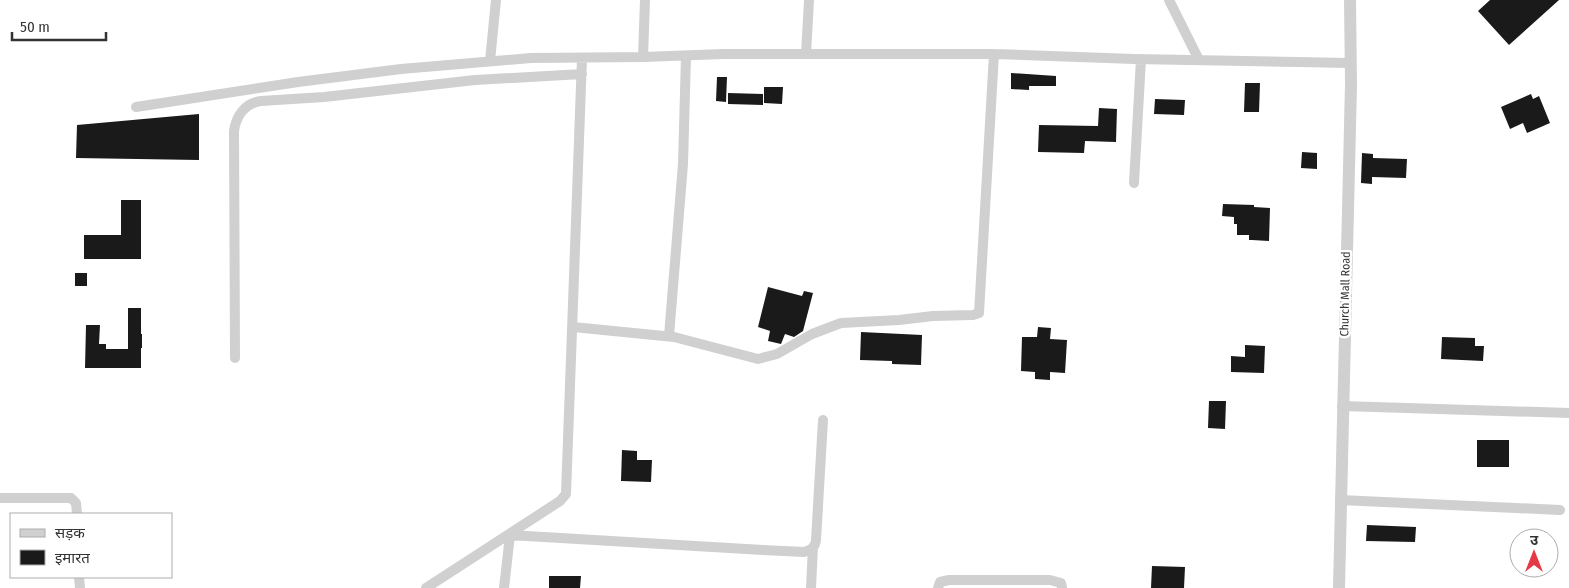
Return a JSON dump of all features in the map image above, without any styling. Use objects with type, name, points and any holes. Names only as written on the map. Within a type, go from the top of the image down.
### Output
[{"type":"street","points":[[490,61],[496,0]]},
{"type":"street","points":[[644,0],[644,57]]},
{"type":"street","points":[[806,54],[809,0]]},
{"type":"street","points":[[1169,0],[1199,60]]},
{"type":"street","name":"Church Mall Road","points":[[1339,588],[1351,84],[1350,0]]},
{"type":"street","points":[[136,107],[298,82],[401,69],[531,58],[723,54],[994,54],[1350,63]]},
{"type":"street","points":[[573,327],[669,336],[758,360],[777,354],[812,334],[841,323],[973,315],[979,313],[994,54]]},
{"type":"street","points":[[669,336],[683,164],[686,56]]},
{"type":"street","points":[[426,588],[510,535],[560,501],[566,494],[582,58]]},
{"type":"street","points":[[1134,182],[1141,59]]},
{"type":"street","points":[[235,358],[234,131],[238,117],[246,107],[261,101],[324,97],[475,80],[582,74]]},
{"type":"street","points":[[1342,406],[1569,413]]},
{"type":"street","points":[[811,588],[813,548],[816,540],[823,420]]},
{"type":"street","points":[[0,498],[71,498],[76,503],[77,513]]},
{"type":"street","points":[[1340,500],[1560,510]]},
{"type":"street","points":[[510,535],[804,552],[813,548]]},
{"type":"street","points":[[504,588],[510,535]]},
{"type":"street","points":[[938,588],[943,580],[1050,580],[1061,583],[1062,588]]},
{"type":"building","points":[[1490,0],[1559,0],[1509,45],[1478,11]]},
{"type":"building","points":[[1011,73],[1056,76],[1056,86],[1029,86],[1029,90],[1011,89]]},
{"type":"building","points":[[717,77],[727,77],[726,102],[716,101]]},
{"type":"building","points":[[1245,83],[1260,83],[1259,112],[1244,112]]},
{"type":"building","points":[[764,87],[783,87],[782,104],[764,103]]},
{"type":"building","points":[[728,93],[763,94],[763,105],[728,104]]},
{"type":"building","points":[[1531,94],[1533,99],[1539,96],[1550,123],[1527,133],[1523,123],[1510,129],[1501,107]]},
{"type":"building","points":[[1155,99],[1185,100],[1184,115],[1154,114]]},
{"type":"building","points":[[1099,108],[1117,109],[1116,142],[1085,141],[1084,153],[1038,152],[1039,125],[1098,126]]},
{"type":"building","points":[[199,114],[199,160],[76,158],[77,125]]},
{"type":"building","points":[[1302,152],[1317,153],[1317,169],[1301,168]]},
{"type":"building","points":[[1362,153],[1373,154],[1373,158],[1407,159],[1406,178],[1372,177],[1372,184],[1361,183]]},
{"type":"building","points":[[121,200],[141,200],[141,259],[84,259],[84,235],[121,235]]},
{"type":"building","points":[[1223,204],[1254,205],[1254,207],[1270,208],[1269,241],[1249,240],[1249,235],[1237,235],[1237,224],[1234,224],[1234,217],[1222,216]]},
{"type":"building","points":[[75,273],[87,273],[87,286],[75,286]]},
{"type":"building","points":[[768,287],[802,296],[804,291],[813,293],[803,331],[794,337],[785,334],[781,344],[768,341],[770,331],[758,327]]},
{"type":"building","points":[[128,308],[141,308],[141,368],[85,368],[86,325],[100,325],[99,344],[106,344],[106,349],[128,349]]},
{"type":"building","points":[[1038,327],[1051,328],[1050,339],[1067,340],[1065,373],[1050,372],[1050,380],[1035,379],[1035,372],[1021,371],[1022,337],[1037,337]]},
{"type":"building","points":[[861,332],[922,335],[921,365],[892,364],[892,361],[860,360]]},
{"type":"building","points":[[1442,337],[1475,338],[1475,346],[1484,346],[1483,361],[1441,359]]},
{"type":"building","points":[[1245,345],[1265,346],[1264,373],[1231,372],[1231,356],[1245,357]]},
{"type":"building","points":[[1209,401],[1226,401],[1225,429],[1208,428]]},
{"type":"building","points":[[1477,440],[1509,440],[1509,467],[1477,467]]},
{"type":"building","points":[[622,450],[637,451],[637,460],[652,460],[651,482],[621,481]]},
{"type":"building","points":[[1367,525],[1416,527],[1415,542],[1366,541]]},
{"type":"building","points":[[1152,566],[1185,567],[1184,588],[1151,588]]},
{"type":"building","points":[[549,576],[581,576],[580,588],[549,588]]}]
